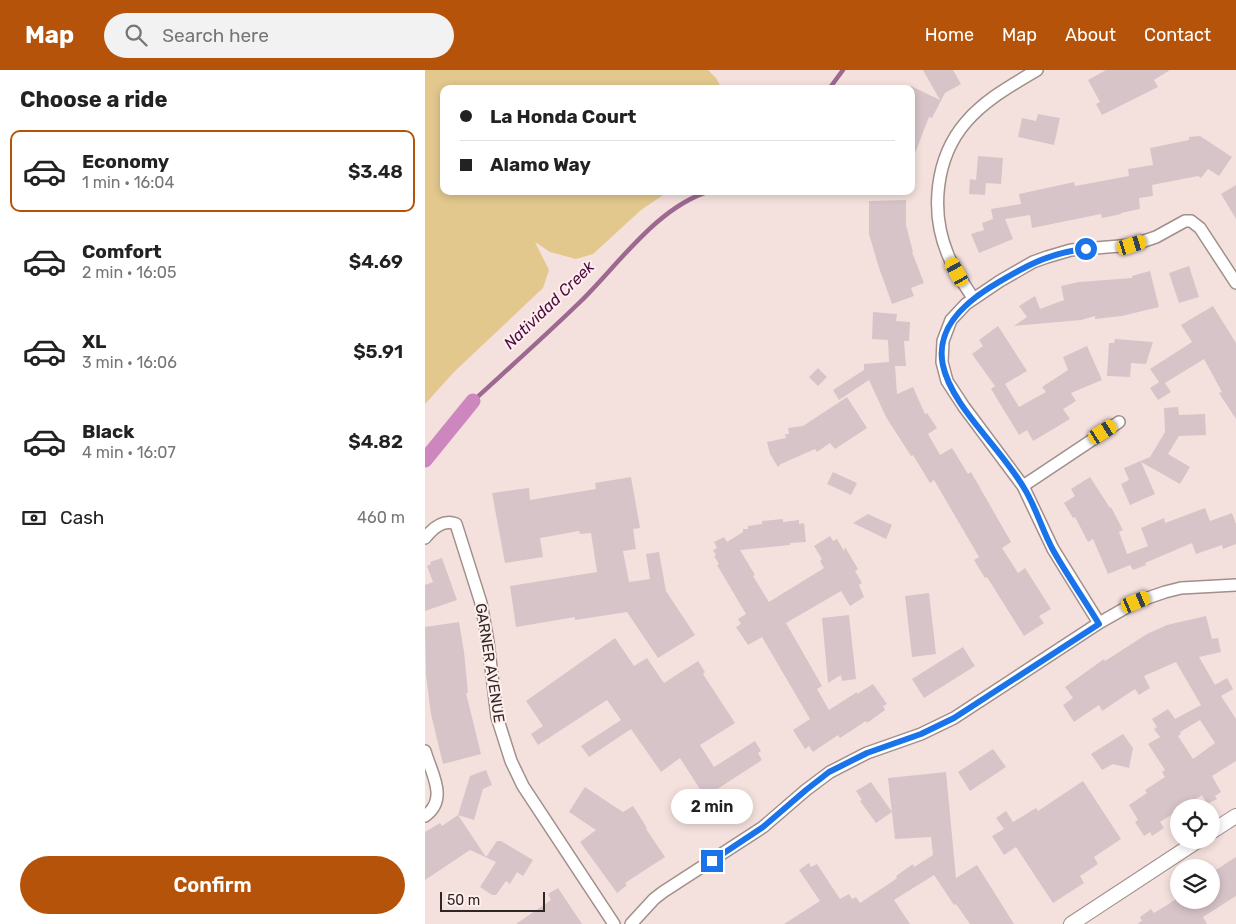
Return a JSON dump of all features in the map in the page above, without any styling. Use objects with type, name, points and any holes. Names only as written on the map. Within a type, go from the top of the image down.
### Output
[{"type":"street","points":[[973,298],[949,257],[940,231],[938,190],[945,160],[957,134],[975,112],[1002,91],[1037,70]]},
{"type":"street","points":[[1099,624],[1053,549],[1023,486],[953,392],[943,371],[942,351],[946,330],[957,312],[973,298],[1019,269],[1047,257],[1071,250],[1132,245],[1156,237],[1185,221],[1191,221],[1200,228],[1236,283]]},
{"type":"street","points":[[1023,486],[1119,422]]},
{"type":"street","name":"GARNER AVENUE","points":[[425,538],[441,524],[449,522],[456,524],[481,603],[497,717],[511,761],[523,786],[614,924]]},
{"type":"street","points":[[631,924],[663,892],[763,827],[829,772],[867,753],[921,734],[954,718],[1136,602],[1165,592],[1197,586],[1236,585]]},
{"type":"street","points":[[425,751],[438,791],[438,797],[435,806],[425,816]]},
{"type":"street","points":[[1220,826],[1236,816]]},
{"type":"street","points":[[1071,924],[1185,849]]},
{"type":"shaded area","points":[[425,70],[708,70],[720,85],[440,85],[440,195],[663,195],[641,210],[593,254],[576,259],[550,252],[535,242],[549,270],[543,288],[455,371],[425,404]]},
{"type":"building","points":[[923,70],[953,70],[961,84],[945,93],[932,118],[929,117],[915,153],[915,88],[940,100]]},
{"type":"building","points":[[1106,70],[1170,70],[1154,80],[1158,87],[1102,115],[1096,104],[1100,102],[1088,80]]},
{"type":"building","points":[[1038,114],[1060,118],[1054,145],[1018,137],[1022,118],[1036,121]]},
{"type":"building","points":[[1200,136],[1232,157],[1219,176],[1208,169],[1201,178],[1198,176],[1152,185],[1153,196],[1139,198],[1140,209],[1102,218],[1101,214],[1032,228],[1030,215],[1005,219],[1013,239],[979,253],[971,234],[984,230],[982,223],[993,219],[991,209],[1021,204],[1019,194],[1074,182],[1075,186],[1129,176],[1128,169],[1153,165],[1150,148],[1189,140],[1189,137]]},
{"type":"building","points":[[978,156],[1003,158],[1001,184],[986,183],[985,195],[969,194],[970,179],[976,180]]},
{"type":"building","points":[[1236,185],[1236,219],[1221,194]]},
{"type":"building","points":[[906,200],[906,225],[912,252],[924,283],[911,288],[914,296],[892,304],[869,234],[869,201]]},
{"type":"building","points":[[1189,266],[1199,297],[1179,303],[1169,273]]},
{"type":"building","points":[[1150,271],[1159,307],[1122,316],[1095,319],[1095,316],[1081,320],[1014,326],[1027,317],[1019,306],[1035,296],[1040,309],[1064,300],[1061,286],[1079,282],[1132,278],[1132,276]]},
{"type":"building","points":[[1213,306],[1236,343],[1236,419],[1219,393],[1222,392],[1204,359],[1165,383],[1171,392],[1158,400],[1150,388],[1159,382],[1150,369],[1192,342],[1181,325]]},
{"type":"building","points":[[873,312],[897,314],[896,321],[910,322],[909,341],[904,341],[906,366],[895,366],[897,394],[913,387],[925,414],[927,413],[937,428],[928,434],[940,455],[952,448],[968,474],[971,472],[1011,542],[1002,548],[1018,573],[1025,568],[1051,609],[1039,616],[1044,623],[1024,636],[987,577],[985,578],[974,560],[979,557],[934,480],[930,483],[886,417],[869,380],[839,400],[833,390],[864,370],[864,364],[889,362],[888,340],[872,339]]},
{"type":"building","points":[[998,326],[1027,371],[1005,384],[1019,407],[1046,392],[1042,387],[1068,370],[1063,357],[1087,346],[1102,380],[1071,393],[1076,401],[1063,409],[1070,419],[1033,441],[1027,430],[1019,435],[991,389],[995,386],[972,354],[983,346],[979,340]]},
{"type":"building","points":[[1115,339],[1153,342],[1146,364],[1131,363],[1130,377],[1107,376],[1109,343],[1114,343]]},
{"type":"building","points":[[818,368],[827,377],[818,386],[809,377]]},
{"type":"building","points":[[847,397],[867,428],[835,449],[830,443],[817,452],[815,449],[778,467],[770,454],[767,442],[786,438],[785,434],[789,434],[788,428],[803,426]]},
{"type":"building","points":[[1178,407],[1179,415],[1205,414],[1206,435],[1179,436],[1168,454],[1190,467],[1180,484],[1141,462],[1155,494],[1130,505],[1121,484],[1129,480],[1124,468],[1150,457],[1165,432],[1164,408]]},
{"type":"building","points":[[833,472],[857,483],[851,495],[827,484]]},
{"type":"building","points":[[631,477],[640,528],[633,529],[636,549],[623,551],[629,582],[650,579],[646,554],[659,552],[666,591],[695,635],[658,658],[627,612],[575,620],[575,617],[516,627],[510,586],[597,572],[591,533],[580,534],[579,531],[540,538],[543,557],[505,563],[492,493],[529,488],[530,500],[596,489],[595,483]]},
{"type":"building","points":[[1090,477],[1111,507],[1123,530],[1119,532],[1127,554],[1148,546],[1141,528],[1164,518],[1165,523],[1205,508],[1210,521],[1232,513],[1236,524],[1236,544],[1223,549],[1222,545],[1196,554],[1192,543],[1133,570],[1130,565],[1108,574],[1093,539],[1088,542],[1075,517],[1073,518],[1064,503],[1075,496],[1071,489]]},
{"type":"building","points":[[868,514],[892,525],[886,539],[853,523]]},
{"type":"building","points":[[783,519],[783,522],[799,520],[799,524],[804,523],[806,542],[740,550],[755,575],[753,576],[769,602],[824,568],[820,561],[822,559],[814,546],[830,536],[833,541],[837,539],[844,551],[845,547],[858,569],[855,571],[862,583],[859,585],[864,597],[850,606],[841,591],[786,623],[822,686],[817,689],[829,710],[873,684],[887,704],[883,706],[885,710],[867,723],[866,721],[840,738],[838,735],[813,752],[809,746],[805,749],[793,730],[810,719],[762,637],[748,645],[736,627],[741,624],[738,619],[746,614],[717,565],[719,564],[713,550],[717,548],[714,542],[724,537],[727,542],[743,532],[743,529],[748,529],[748,526],[762,524],[762,521]]},
{"type":"building","points":[[442,558],[457,600],[425,611],[425,585],[433,582],[427,566],[431,564],[430,562]]},
{"type":"building","points":[[929,593],[936,654],[912,657],[905,596]]},
{"type":"building","points":[[849,615],[856,679],[842,681],[841,675],[828,683],[822,618]]},
{"type":"building","points":[[1206,616],[1212,639],[1218,638],[1221,652],[1199,657],[1215,685],[1227,678],[1233,689],[1221,696],[1236,719],[1236,761],[1212,776],[1221,792],[1215,796],[1217,799],[1204,799],[1202,795],[1196,799],[1170,799],[1170,816],[1160,822],[1164,828],[1152,836],[1150,832],[1144,836],[1135,822],[1138,820],[1129,805],[1147,793],[1145,790],[1165,777],[1162,772],[1165,770],[1148,744],[1160,737],[1154,729],[1157,727],[1152,719],[1168,709],[1175,719],[1201,705],[1176,662],[1144,676],[1150,688],[1139,695],[1135,689],[1102,711],[1099,705],[1074,722],[1063,705],[1073,698],[1065,687],[1104,659],[1105,661],[1147,634],[1167,625]],"holes":[[[1200,720],[1215,743],[1193,759],[1178,736],[1181,734],[1180,732]]]},
{"type":"building","points":[[459,622],[464,652],[468,693],[466,693],[481,754],[443,764],[431,714],[426,675],[425,627]]},
{"type":"building","points":[[615,638],[634,666],[647,658],[664,683],[698,661],[705,672],[703,674],[735,723],[700,745],[714,767],[755,741],[761,751],[758,753],[762,760],[705,797],[680,758],[661,772],[631,729],[589,757],[581,746],[621,720],[607,700],[538,745],[531,734],[543,726],[526,701]]},
{"type":"building","points":[[963,647],[975,666],[924,698],[912,679]]},
{"type":"building","points":[[1123,734],[1133,748],[1129,768],[1113,764],[1102,770],[1091,754]]},
{"type":"building","points":[[993,749],[1006,767],[970,791],[958,772]]},
{"type":"building","points":[[486,770],[492,785],[483,789],[474,820],[458,815],[470,776]]},
{"type":"building","points":[[946,772],[956,878],[977,865],[1014,924],[970,924],[956,904],[954,905],[934,875],[894,900],[910,924],[784,924],[820,901],[799,870],[809,863],[811,867],[817,864],[840,899],[849,894],[852,899],[856,897],[860,903],[893,881],[897,878],[896,876],[913,864],[914,867],[933,855],[931,837],[895,839],[888,778]]},
{"type":"building","points":[[1083,781],[1121,839],[1094,857],[1098,864],[1080,876],[1084,883],[1053,903],[1016,847],[1004,855],[992,836],[1004,829],[996,818],[1006,811],[1013,822],[1036,808],[1038,811]]},
{"type":"building","points":[[871,782],[892,812],[876,823],[860,801],[862,800],[856,791]]},
{"type":"building","points":[[585,787],[623,812],[633,806],[665,857],[625,883],[627,885],[617,893],[580,842],[596,830],[569,812]]},
{"type":"building","points":[[458,815],[486,857],[497,841],[501,841],[533,860],[523,876],[517,872],[510,884],[506,881],[496,895],[492,895],[480,887],[496,862],[470,850],[425,880],[425,832],[440,823],[442,826]]},
{"type":"building","points":[[1236,857],[1236,896],[1220,906],[1220,867]]},
{"type":"building","points":[[558,888],[582,924],[516,924],[551,900],[548,894]]},
{"type":"building","points":[[1170,903],[1170,909],[1216,909],[1203,917],[1207,924],[1137,924],[1142,921],[1140,917],[1151,909],[1154,913]]},
{"type":"waterway","name":"Natividad Creek","points":[[832,85],[843,70]]},
{"type":"waterway","name":"Natividad Creek","points":[[473,401],[580,302],[656,223],[673,210],[700,195]]},
{"type":"waterway","name":"Natividad Creek","points":[[425,460],[473,401]]},
{"type":"route","points":[[712,861],[763,827],[829,772],[854,758],[933,729],[969,710],[1099,624],[1066,573],[1023,486],[953,392],[943,371],[942,362],[943,341],[946,330],[957,312],[973,298],[1033,262],[1071,250],[1086,249]]}]
